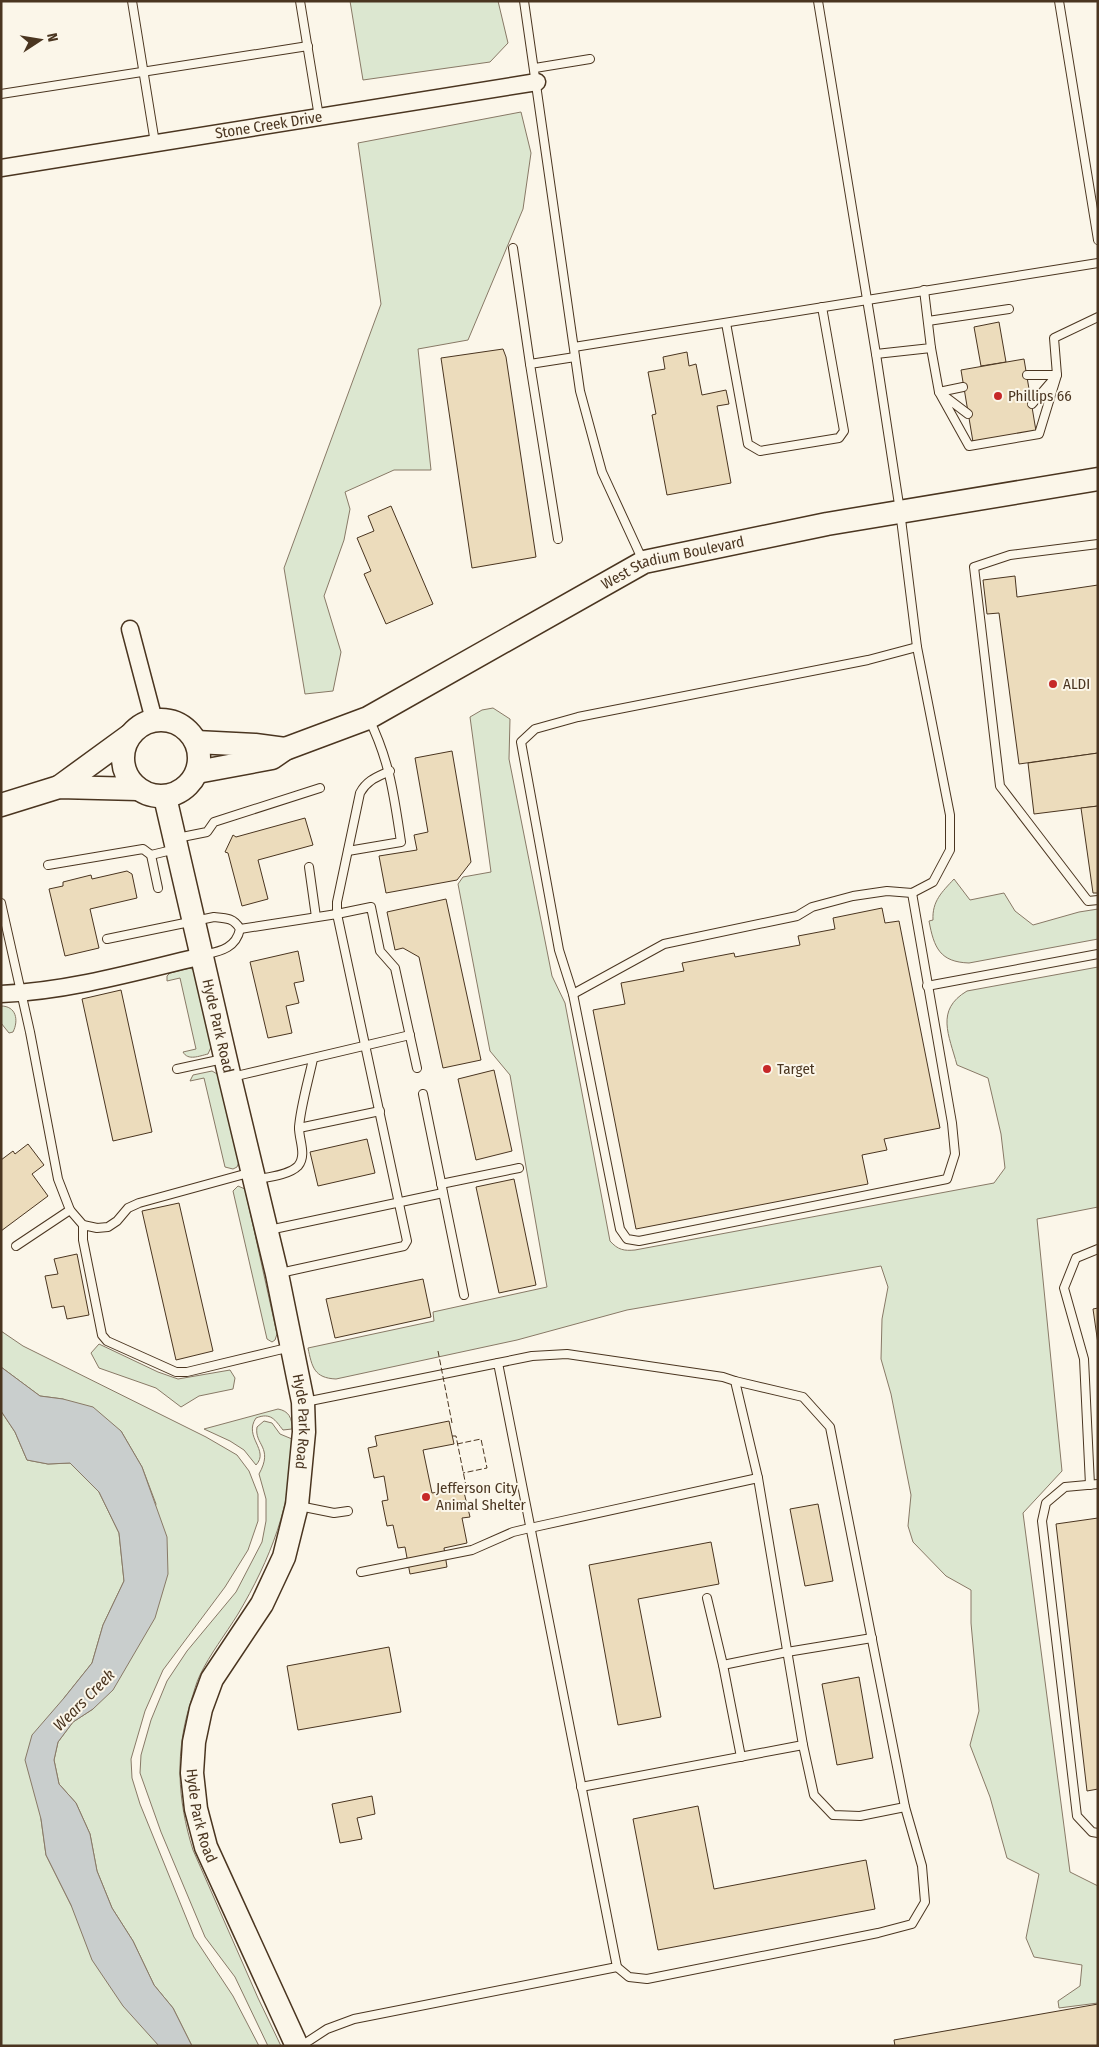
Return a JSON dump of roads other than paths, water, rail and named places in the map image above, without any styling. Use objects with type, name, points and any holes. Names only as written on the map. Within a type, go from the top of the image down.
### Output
[{"type":"main road","name":"West Stadium Boulevard","points":[[197,772],[272,758],[285,749],[368,718],[644,562],[827,524],[1098,479]]},
{"type":"main road","points":[[59,787],[140,726],[154,720],[171,721],[186,728],[196,742],[200,759],[197,772],[190,784],[178,793],[165,796],[151,796],[138,789],[128,779],[123,766],[123,750],[129,736]]},
{"type":"main road","name":"West Stadium Boulevard","points":[[196,742],[255,745],[285,749]]},
{"type":"main road","points":[[1,805],[59,787],[138,789]]},
{"type":"main road","name":"Hyde Park Road","points":[[165,796],[228,1068],[268,1230],[303,1402],[304,1432],[297,1505],[284,1557],[262,1604],[212,1679],[194,1742],[192,1773],[196,1809],[206,1847],[297,2046]]},
{"type":"street","name":"Stone Creek Drive","points":[[1,168],[320,117],[536,75]]},
{"type":"street","points":[[130,629],[154,720]]},
{"type":"street","points":[[1,994],[21,994],[67,986],[202,956]]},
{"type":"lane","points":[[132,1],[155,143]]},
{"type":"lane","points":[[300,1],[320,117]]},
{"type":"lane","points":[[524,1],[580,391],[602,472],[644,562]]},
{"type":"lane","points":[[573,994],[664,944],[797,916],[812,907],[853,896],[887,891],[912,893],[933,882],[950,850],[950,815],[917,647],[900,511],[868,300],[818,1]]},
{"type":"lane","points":[[1059,1],[1098,240]]},
{"type":"lane","points":[[1,94],[308,46]]},
{"type":"lane","points":[[536,75],[590,59]]},
{"type":"lane","points":[[513,248],[558,539]]},
{"type":"lane","points":[[574,347],[1098,262]]},
{"type":"lane","points":[[924,290],[931,348],[940,392],[969,446],[1039,434],[1057,375],[1054,338],[1098,317]]},
{"type":"lane","points":[[726,323],[748,444],[760,451],[839,438],[844,432],[822,307]]},
{"type":"lane","points":[[928,321],[1009,309]]},
{"type":"lane","points":[[876,354],[931,348]]},
{"type":"lane","points":[[530,364],[575,357]]},
{"type":"lane","points":[[1027,375],[1057,375]]},
{"type":"lane","points":[[1032,404],[1057,375]]},
{"type":"lane","points":[[940,392],[963,387]]},
{"type":"lane","points":[[940,392],[968,414]]},
{"type":"lane","points":[[1098,544],[1010,555],[974,567],[1000,786],[1088,901],[1098,900]]},
{"type":"lane","points":[[912,893],[952,1124],[955,1154],[947,1179],[639,1242],[627,1239],[620,1229],[573,994],[559,950],[520,742],[536,729],[578,717],[868,660],[917,647]]},
{"type":"lane","points":[[348,851],[401,842],[390,771],[383,748],[368,718]]},
{"type":"lane","points":[[277,1274],[404,1246],[407,1241],[367,1046],[337,914],[337,902],[360,793],[365,784],[390,771]]},
{"type":"lane","points":[[151,855],[206,832],[214,822],[320,788]]},
{"type":"lane","points":[[48,865],[143,849],[151,855],[158,888]]},
{"type":"lane","points":[[309,867],[316,917]]},
{"type":"lane","points":[[1,903],[58,1179],[70,1210],[83,1225],[97,1228],[108,1227],[117,1221],[128,1208],[139,1204],[255,1176],[285,1173],[298,1166],[302,1152],[299,1128],[313,1059]]},
{"type":"lane","points":[[240,929],[371,907],[380,951],[394,968],[417,1068]]},
{"type":"lane","points":[[108,939],[214,917],[228,918],[236,922],[240,929],[238,937],[233,944],[220,951],[202,956]]},
{"type":"lane","points":[[928,986],[1098,954]]},
{"type":"lane","points":[[177,1069],[228,1068],[313,1059],[410,1035]]},
{"type":"lane","points":[[422,1094],[464,1296]]},
{"type":"lane","points":[[299,1128],[380,1111]]},
{"type":"lane","points":[[441,1184],[519,1168]]},
{"type":"lane","points":[[268,1230],[443,1193]]},
{"type":"lane","points":[[16,1246],[70,1210]]},
{"type":"lane","points":[[83,1225],[83,1240],[102,1335],[108,1341],[176,1372],[187,1372],[292,1347]]},
{"type":"lane","points":[[1098,1249],[1076,1258],[1064,1288],[1084,1359],[1094,1484],[1065,1486],[1046,1503],[1042,1522],[1077,1816],[1092,1832],[1098,1833]]},
{"type":"lane","points":[[303,1402],[532,1356],[567,1354],[723,1377],[803,1397],[830,1427],[906,1807],[922,1866],[925,1902],[912,1924],[878,1933],[647,1979],[628,1977],[617,1967],[498,1363]]},
{"type":"lane","points":[[734,1381],[758,1478],[803,1745],[814,1795],[833,1815],[860,1816],[906,1807]]},
{"type":"lane","points":[[361,1572],[472,1550],[513,1532],[758,1478]]},
{"type":"lane","points":[[297,1505],[334,1513],[348,1511]]},
{"type":"lane","points":[[707,1598],[723,1665],[741,1757]]},
{"type":"lane","points":[[723,1665],[872,1638]]},
{"type":"lane","points":[[581,1787],[803,1745]]},
{"type":"lane","points":[[301,2046],[339,2023],[354,2019],[617,1967]]},
{"type":"water","name":"Wears Creek","points":[[1,1367],[40,1396],[63,1399],[93,1407],[121,1431],[142,1467],[167,1537],[168,1574],[155,1618],[113,1690],[93,1709],[73,1722],[58,1742],[54,1760],[59,1784],[76,1803],[90,1834],[97,1871],[112,1908],[133,1941],[154,1985],[173,2008],[192,2046],[159,2046],[123,2006],[92,1960],[71,1905],[46,1855],[41,1819],[25,1760],[32,1735],[92,1663],[103,1625],[124,1581],[119,1533],[99,1492],[70,1463],[48,1464],[27,1460],[15,1432],[1,1411]]},
{"type":"place","name":"Phillips 66","points":[[998,396]]},
{"type":"place","name":"ALDI","points":[[1053,684]]},
{"type":"place","name":"Target","points":[[767,1069]]},
{"type":"place","name":"Jefferson City Animal Shelter","points":[[426,1497]]}]
